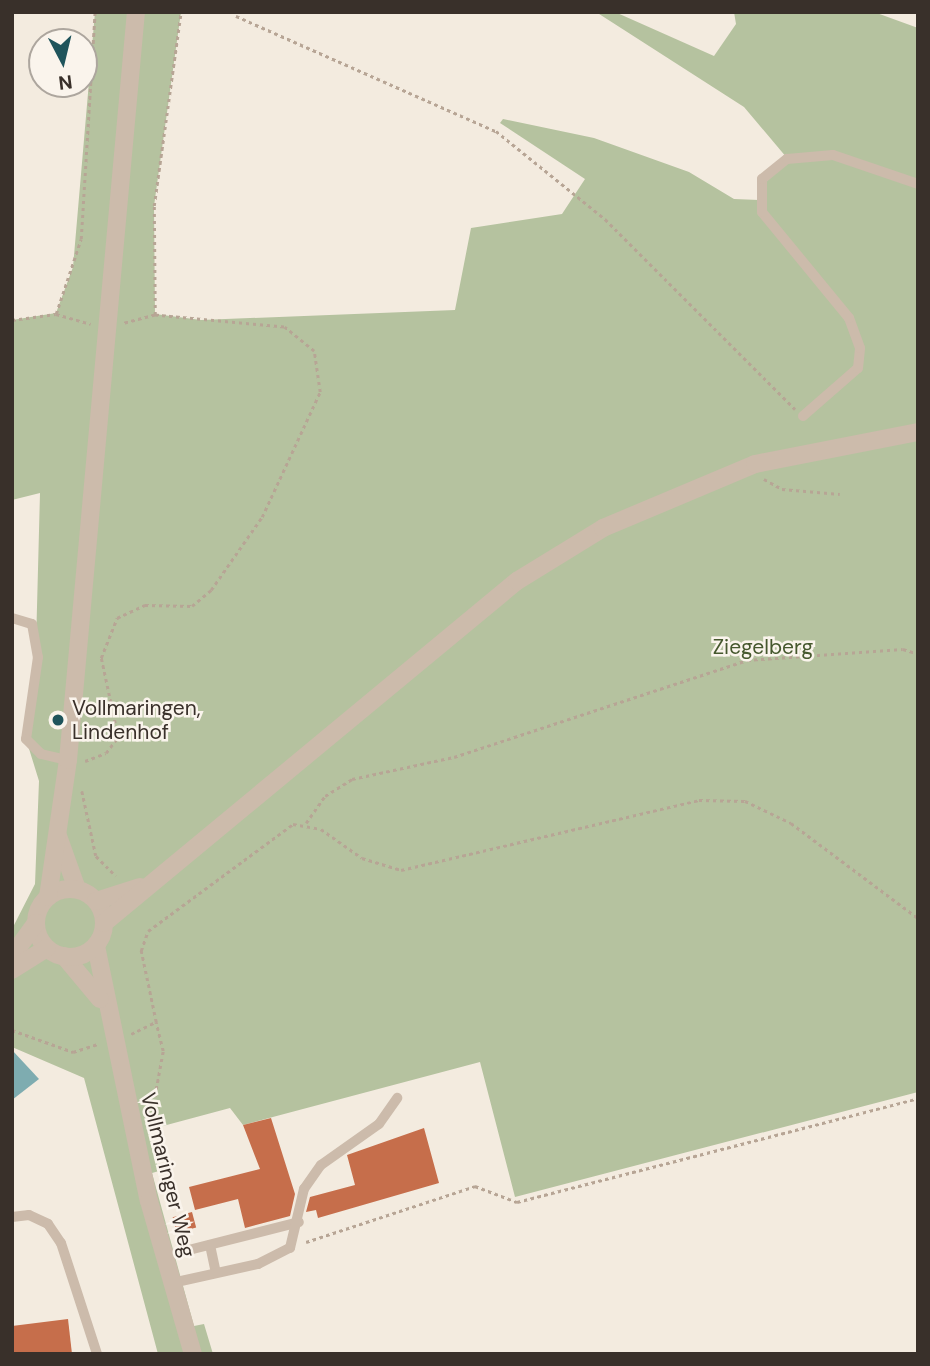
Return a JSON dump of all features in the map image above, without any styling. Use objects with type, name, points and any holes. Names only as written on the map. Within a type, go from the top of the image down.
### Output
[{"type":"street","points":[[12,956],[36,923],[48,897],[68,760],[135,12]]},
{"type":"street","points":[[36,923],[47,948],[64,956],[96,946],[104,923],[150,884],[212,841],[517,581],[603,528],[755,464],[918,432]]},
{"type":"street","points":[[57,829],[77,890],[96,901],[104,923]]},
{"type":"street","points":[[96,901],[150,884]]},
{"type":"street","points":[[48,897],[77,890]]},
{"type":"street","name":"Vollmaringer Weg","points":[[96,946],[111,1040],[172,1283],[193,1354]]},
{"type":"street","points":[[12,970],[47,948]]},
{"type":"street","name":"Vollmaringer Weg","points":[[64,956],[104,1006]]},
{"type":"lane","points":[[803,416],[858,368],[860,348],[849,318],[762,212],[762,179],[788,159],[833,155],[918,184]]},
{"type":"lane","points":[[12,618],[32,624],[38,657],[26,739],[41,754],[68,760]]},
{"type":"lane","points":[[172,1283],[215,1269],[258,1264],[290,1248],[299,1222],[304,1189],[321,1165],[379,1124],[397,1098]]},
{"type":"lane","points":[[12,1216],[48,1224],[61,1244],[97,1354]]},
{"type":"lane","points":[[165,1256],[299,1222]]},
{"type":"lane","points":[[210,1245],[215,1269]]},
{"type":"path","points":[[56,314],[80,239],[95,12]]},
{"type":"path","points":[[155,314],[154,206],[181,12]]},
{"type":"path","points":[[225,12],[496,131],[605,219],[803,416]]},
{"type":"path","points":[[236,16],[240,12]]},
{"type":"path","points":[[12,320],[56,314],[106,324],[141,324],[155,314],[284,327],[314,351],[320,392],[262,517],[211,590],[192,606],[172,609],[145,605],[117,618],[101,658],[118,737],[96,758],[68,760]]},
{"type":"path","points":[[782,489],[840,495]]},
{"type":"path","points":[[306,823],[325,796],[352,779],[408,769],[747,660],[903,649],[918,654]]},
{"type":"path","points":[[80,785],[96,856],[119,880]]},
{"type":"path","points":[[151,1117],[163,1051],[141,951],[148,931],[281,828],[306,823],[362,858],[401,870],[699,800],[745,801],[791,823],[918,918]]},
{"type":"path","points":[[12,1030],[73,1052],[156,1022]]},
{"type":"path","points":[[290,1248],[475,1186],[517,1202],[918,1098]]},
{"type":"green space","name":"Ziegelberg","points":[[95,12],[181,12],[154,206],[155,314],[201,320],[455,310],[471,228],[562,214],[585,179],[500,123],[503,119],[594,138],[689,172],[734,199],[759,200],[760,189],[787,158],[744,107],[596,12],[615,12],[714,56],[736,24],[734,12],[874,12],[918,28],[918,1092],[515,1197],[480,1062],[243,1125],[230,1108],[148,1130],[159,1171],[152,1173],[194,1326],[204,1324],[213,1354],[158,1354],[84,1078],[12,1047],[12,929],[35,884],[39,781],[26,739],[35,683],[40,493],[12,500],[12,320],[56,313],[73,267],[88,98],[98,98],[98,28],[94,28]]},
{"type":"water","points":[[12,1050],[39,1079],[12,1100]]},
{"type":"building","points":[[271,1118],[295,1194],[290,1216],[245,1228],[238,1199],[195,1210],[189,1187],[260,1169],[243,1125]]},
{"type":"building","points":[[424,1128],[439,1183],[318,1218],[316,1210],[306,1212],[310,1197],[355,1185],[347,1155]]},
{"type":"building","points":[[192,1212],[196,1227],[177,1233],[173,1217]]},
{"type":"building","points":[[68,1319],[72,1354],[12,1354],[12,1326]]},
{"type":"place","name":"Vollmaringen, Lindenhof","points":[[58,720]]}]
